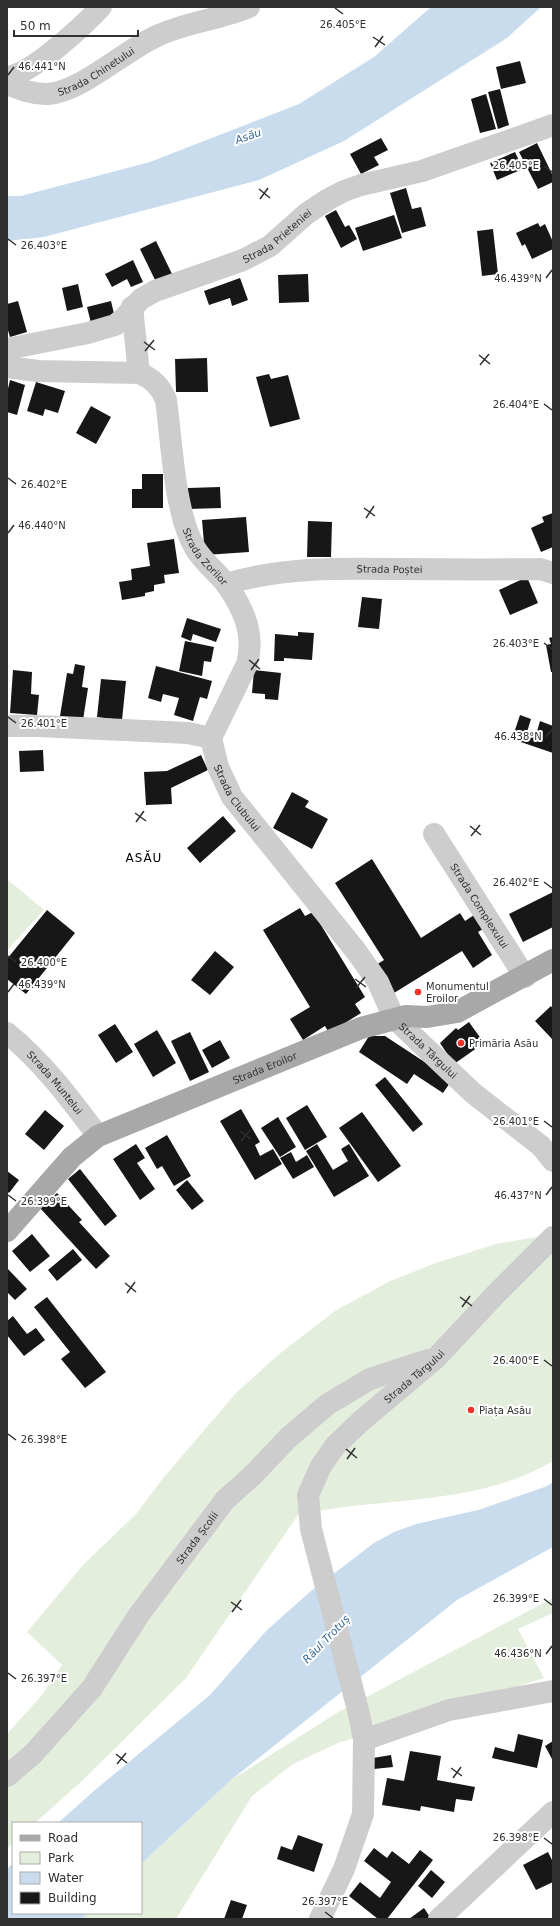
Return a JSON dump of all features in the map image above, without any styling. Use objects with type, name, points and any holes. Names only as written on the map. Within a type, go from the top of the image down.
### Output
[{"type":"main road","name":"Strada Eroilor","points":[[7,1231],[72,1156],[98,1136],[354,1031],[394,1018],[406,1016],[427,1017],[457,1012],[525,977],[553,960]]},
{"type":"street","points":[[7,77],[26,71],[58,46],[101,7]]},
{"type":"street","name":"Strada Chinetului","points":[[7,84],[32,93],[49,94],[64,90],[84,81],[158,35],[250,7]]},
{"type":"street","name":"Strada Prieteniei","points":[[7,349],[88,333],[115,325],[123,319],[132,307],[141,299],[155,291],[254,255],[270,246],[306,214],[327,200],[344,192],[361,185],[422,171],[553,126]]},
{"type":"street","points":[[7,367],[38,371],[139,372],[132,307]]},
{"type":"street","name":"Strada Zorilor","points":[[139,372],[148,376],[164,393],[175,472],[182,512],[188,532],[202,559],[226,584],[245,616],[250,629],[250,651],[241,677],[211,738]]},
{"type":"street","name":"Strada Poștei","points":[[226,584],[287,572],[340,568],[540,569],[553,573]]},
{"type":"street","points":[[7,726],[188,733],[211,738]]},
{"type":"street","name":"Strada Clubului","points":[[211,738],[218,767],[232,797],[356,951],[378,982],[394,1018]]},
{"type":"street","name":"Strada Complexului","points":[[434,834],[525,977]]},
{"type":"street","name":"Strada Târgului","points":[[394,1018],[473,1093],[541,1146],[553,1161]]},
{"type":"street","name":"Strada Muntelui","points":[[7,1033],[40,1064],[71,1100],[98,1136]]},
{"type":"street","name":"Strada Târgului","points":[[320,1919],[344,1868],[363,1814],[364,1740],[359,1714],[311,1529],[308,1495],[322,1466],[335,1446],[360,1422],[436,1358],[495,1295],[553,1237]]},
{"type":"street","name":"Strada Școlii","points":[[7,1776],[33,1754],[92,1688],[138,1616],[225,1500],[253,1475],[289,1437],[328,1404],[370,1379],[436,1358]]},
{"type":"street","points":[[364,1740],[449,1710],[553,1691]]},
{"type":"street","points":[[439,1919],[553,1812]]},
{"type":"green space","points":[[7,879],[44,910],[7,950]]},
{"type":"green space","points":[[553,1234],[553,1461],[523,1476],[493,1486],[461,1493],[330,1509],[298,1515],[186,1678],[83,1780],[36,1822],[12,1822],[12,1844],[7,1848],[7,1734],[41,1696],[62,1665],[27,1632],[83,1565],[136,1514],[164,1477],[236,1393],[278,1355],[335,1311],[390,1281],[436,1263],[496,1244]]},
{"type":"green space","points":[[553,1598],[553,1613],[518,1629],[544,1678],[338,1743],[293,1764],[252,1796],[176,1919],[82,1919],[87,1914],[142,1914],[142,1863],[231,1780],[340,1711]]},
{"type":"water","name":"Asău","points":[[431,7],[541,7],[507,38],[344,141],[259,180],[44,237],[7,241],[7,196],[21,196],[150,162],[299,104],[374,57]]},
{"type":"water","name":"Râul Trotuș","points":[[553,1482],[553,1547],[457,1600],[231,1780],[142,1863],[142,1822],[59,1822],[95,1790],[210,1695],[267,1630],[311,1591],[374,1543],[394,1532],[416,1524],[478,1510],[547,1486]]},
{"type":"water","points":[[12,1864],[12,1914],[87,1914],[82,1919],[7,1919],[7,1869]]},
{"type":"pier","points":[[553,1480],[553,1482],[547,1486],[478,1510],[464,1511],[546,1484]]},
{"type":"building","points":[[520,61],[526,83],[501,89],[496,67]]},
{"type":"building","points":[[500,89],[509,125],[498,129],[488,92]]},
{"type":"building","points":[[486,94],[496,129],[480,133],[471,99]]},
{"type":"building","points":[[381,138],[388,150],[374,157],[379,165],[361,174],[350,154]]},
{"type":"building","points":[[537,143],[553,176],[553,182],[538,189],[519,152]]},
{"type":"building","points":[[515,152],[523,169],[497,180],[490,163]]},
{"type":"building","points":[[406,188],[412,209],[421,207],[426,226],[402,233],[390,193]]},
{"type":"building","points":[[336,210],[345,227],[349,225],[357,239],[341,248],[325,216]]},
{"type":"building","points":[[394,215],[402,238],[363,251],[355,228]]},
{"type":"building","points":[[538,223],[540,227],[545,224],[553,242],[553,249],[532,259],[525,244],[522,246],[516,233]]},
{"type":"building","points":[[493,229],[498,274],[482,276],[477,231]]},
{"type":"building","points":[[156,241],[173,276],[157,284],[140,249]]},
{"type":"building","points":[[133,260],[143,282],[131,287],[127,279],[112,287],[105,274]]},
{"type":"building","points":[[308,274],[309,302],[279,303],[278,275]]},
{"type":"building","points":[[240,278],[248,300],[232,306],[230,298],[209,305],[204,291]]},
{"type":"building","points":[[78,284],[83,307],[67,311],[62,288]]},
{"type":"building","points":[[18,301],[27,332],[10,337],[7,327],[7,304]]},
{"type":"building","points":[[111,301],[115,318],[91,323],[87,307]]},
{"type":"building","points":[[207,358],[208,392],[176,392],[175,359]]},
{"type":"building","points":[[269,374],[271,379],[288,375],[300,419],[270,427],[256,377]]},
{"type":"building","points":[[10,380],[25,385],[17,415],[7,412],[7,393]]},
{"type":"building","points":[[36,382],[65,391],[58,413],[45,409],[43,416],[27,411]]},
{"type":"building","points":[[91,406],[111,417],[96,444],[76,433]]},
{"type":"building","points":[[142,474],[163,474],[163,508],[132,508],[132,489],[142,489]]},
{"type":"building","points":[[220,487],[221,508],[188,509],[188,488]]},
{"type":"building","points":[[553,513],[553,547],[541,552],[531,528],[544,522],[542,517]]},
{"type":"building","points":[[246,517],[249,552],[205,555],[202,520]]},
{"type":"building","points":[[308,521],[332,522],[331,557],[307,557]]},
{"type":"building","points":[[174,539],[179,573],[164,575],[165,583],[154,585],[154,591],[145,593],[145,596],[122,600],[119,582],[132,580],[131,569],[150,566],[147,543]]},
{"type":"building","points":[[527,577],[538,603],[510,615],[499,590]]},
{"type":"building","points":[[362,597],[382,599],[379,629],[358,627]]},
{"type":"building","points":[[187,618],[221,629],[216,642],[193,634],[191,641],[181,637]]},
{"type":"building","points":[[298,632],[314,633],[312,660],[284,658],[284,661],[274,661],[275,634],[298,636]]},
{"type":"building","points":[[553,637],[553,672],[551,672],[546,645],[551,644],[549,638]]},
{"type":"building","points":[[185,641],[214,647],[211,662],[204,661],[202,676],[179,671]]},
{"type":"building","points":[[75,664],[85,666],[82,687],[88,688],[83,720],[60,716],[67,673],[73,674]]},
{"type":"building","points":[[156,666],[212,681],[207,699],[200,697],[193,721],[174,715],[179,698],[163,694],[161,702],[148,698]]},
{"type":"building","points":[[13,670],[32,672],[31,694],[39,695],[37,715],[10,713]]},
{"type":"building","points":[[254,670],[281,673],[278,700],[265,699],[265,694],[252,693]]},
{"type":"building","points":[[101,679],[126,681],[122,720],[97,717]]},
{"type":"building","points":[[520,715],[531,719],[527,732],[536,735],[540,721],[553,726],[553,753],[512,739]]},
{"type":"building","points":[[43,750],[44,771],[20,772],[19,751]]},
{"type":"building","points":[[201,755],[208,770],[171,788],[172,804],[146,805],[144,772],[167,771]]},
{"type":"building","points":[[292,792],[309,801],[305,807],[328,819],[312,849],[273,828]]},
{"type":"building","points":[[223,816],[236,831],[200,863],[187,848]]},
{"type":"building","points":[[372,859],[421,938],[460,913],[465,921],[474,915],[483,929],[478,932],[492,955],[473,968],[462,951],[394,993],[376,965],[384,960],[335,883]]},
{"type":"building","points":[[553,892],[553,927],[523,942],[509,914]]},
{"type":"building","points":[[300,908],[305,916],[313,912],[365,997],[355,1004],[361,1013],[329,1033],[325,1026],[303,1040],[290,1019],[310,1007],[263,930]]},
{"type":"building","points":[[47,910],[75,933],[26,994],[7,979],[7,959]]},
{"type":"building","points":[[215,951],[234,967],[210,995],[191,980]]},
{"type":"building","points":[[551,1006],[553,1009],[553,1040],[535,1021]]},
{"type":"building","points":[[469,1022],[484,1043],[454,1064],[440,1043],[456,1028],[458,1030]]},
{"type":"building","points":[[115,1024],[133,1052],[116,1063],[98,1035]]},
{"type":"building","points":[[157,1030],[176,1063],[153,1077],[134,1044]]},
{"type":"building","points":[[190,1032],[209,1072],[190,1081],[171,1041]]},
{"type":"building","points":[[369,1036],[385,1036],[452,1080],[443,1093],[414,1074],[407,1084],[359,1052]]},
{"type":"building","points":[[220,1040],[230,1058],[212,1068],[202,1050]]},
{"type":"building","points":[[385,1077],[423,1124],[413,1132],[375,1085]]},
{"type":"building","points":[[307,1105],[327,1137],[305,1150],[286,1118]]},
{"type":"building","points":[[241,1109],[260,1142],[255,1145],[260,1156],[273,1149],[282,1164],[255,1180],[220,1121]]},
{"type":"building","points":[[45,1110],[64,1126],[44,1150],[25,1134]]},
{"type":"building","points":[[362,1112],[401,1166],[378,1182],[339,1128]]},
{"type":"building","points":[[278,1117],[296,1147],[280,1157],[261,1128]]},
{"type":"building","points":[[167,1135],[191,1176],[174,1186],[162,1166],[157,1169],[145,1148]]},
{"type":"building","points":[[136,1144],[145,1158],[137,1163],[155,1189],[140,1200],[113,1159]]},
{"type":"building","points":[[317,1144],[333,1170],[348,1161],[341,1149],[349,1144],[369,1176],[334,1197],[306,1151]]},
{"type":"building","points":[[291,1152],[296,1162],[307,1155],[314,1167],[293,1179],[280,1158]]},
{"type":"building","points":[[80,1169],[117,1216],[105,1226],[68,1179]]},
{"type":"building","points":[[7,1171],[19,1180],[9,1193],[7,1191]]},
{"type":"building","points":[[187,1180],[204,1201],[192,1210],[176,1190]]},
{"type":"building","points":[[57,1193],[82,1220],[79,1222],[110,1256],[96,1269],[40,1208]]},
{"type":"building","points":[[32,1234],[50,1256],[30,1272],[12,1251]]},
{"type":"building","points":[[73,1249],[82,1260],[57,1281],[48,1270]]},
{"type":"building","points":[[7,1268],[27,1289],[15,1300],[7,1292]]},
{"type":"building","points":[[47,1297],[106,1372],[85,1388],[61,1359],[70,1352],[34,1307]]},
{"type":"building","points":[[13,1316],[27,1334],[36,1328],[45,1340],[24,1356],[7,1335],[7,1321]]},
{"type":"building","points":[[518,1734],[543,1740],[537,1768],[492,1758],[495,1747],[514,1752]]},
{"type":"building","points":[[553,1741],[553,1758],[552,1759],[545,1746]]},
{"type":"building","points":[[410,1751],[441,1756],[437,1780],[475,1787],[472,1801],[456,1799],[454,1812],[421,1806],[420,1811],[382,1805],[387,1778],[404,1781]]},
{"type":"building","points":[[391,1755],[393,1767],[374,1769],[373,1758]]},
{"type":"building","points":[[298,1835],[323,1844],[314,1872],[277,1859],[281,1846],[292,1850]]},
{"type":"building","points":[[374,1848],[387,1858],[392,1851],[409,1864],[420,1850],[433,1860],[387,1919],[378,1919],[349,1896],[360,1882],[380,1898],[391,1882],[364,1861]]},
{"type":"building","points":[[548,1852],[553,1862],[553,1882],[536,1890],[523,1865]]},
{"type":"building","points":[[431,1870],[445,1882],[432,1898],[418,1886]]},
{"type":"building","points":[[231,1900],[247,1905],[242,1919],[224,1919]]},
{"type":"building","points":[[424,1908],[430,1917],[427,1919],[409,1919]]},
{"type":"place","name":"Monumentul Eroilor","points":[[418,992]]},
{"type":"place","name":"Primăria Asău","points":[[461,1043]]},
{"type":"place","name":"Piața Asău","points":[[471,1410]]},
{"type":"district","name":"ASĂU","points":[[144,858]]}]
